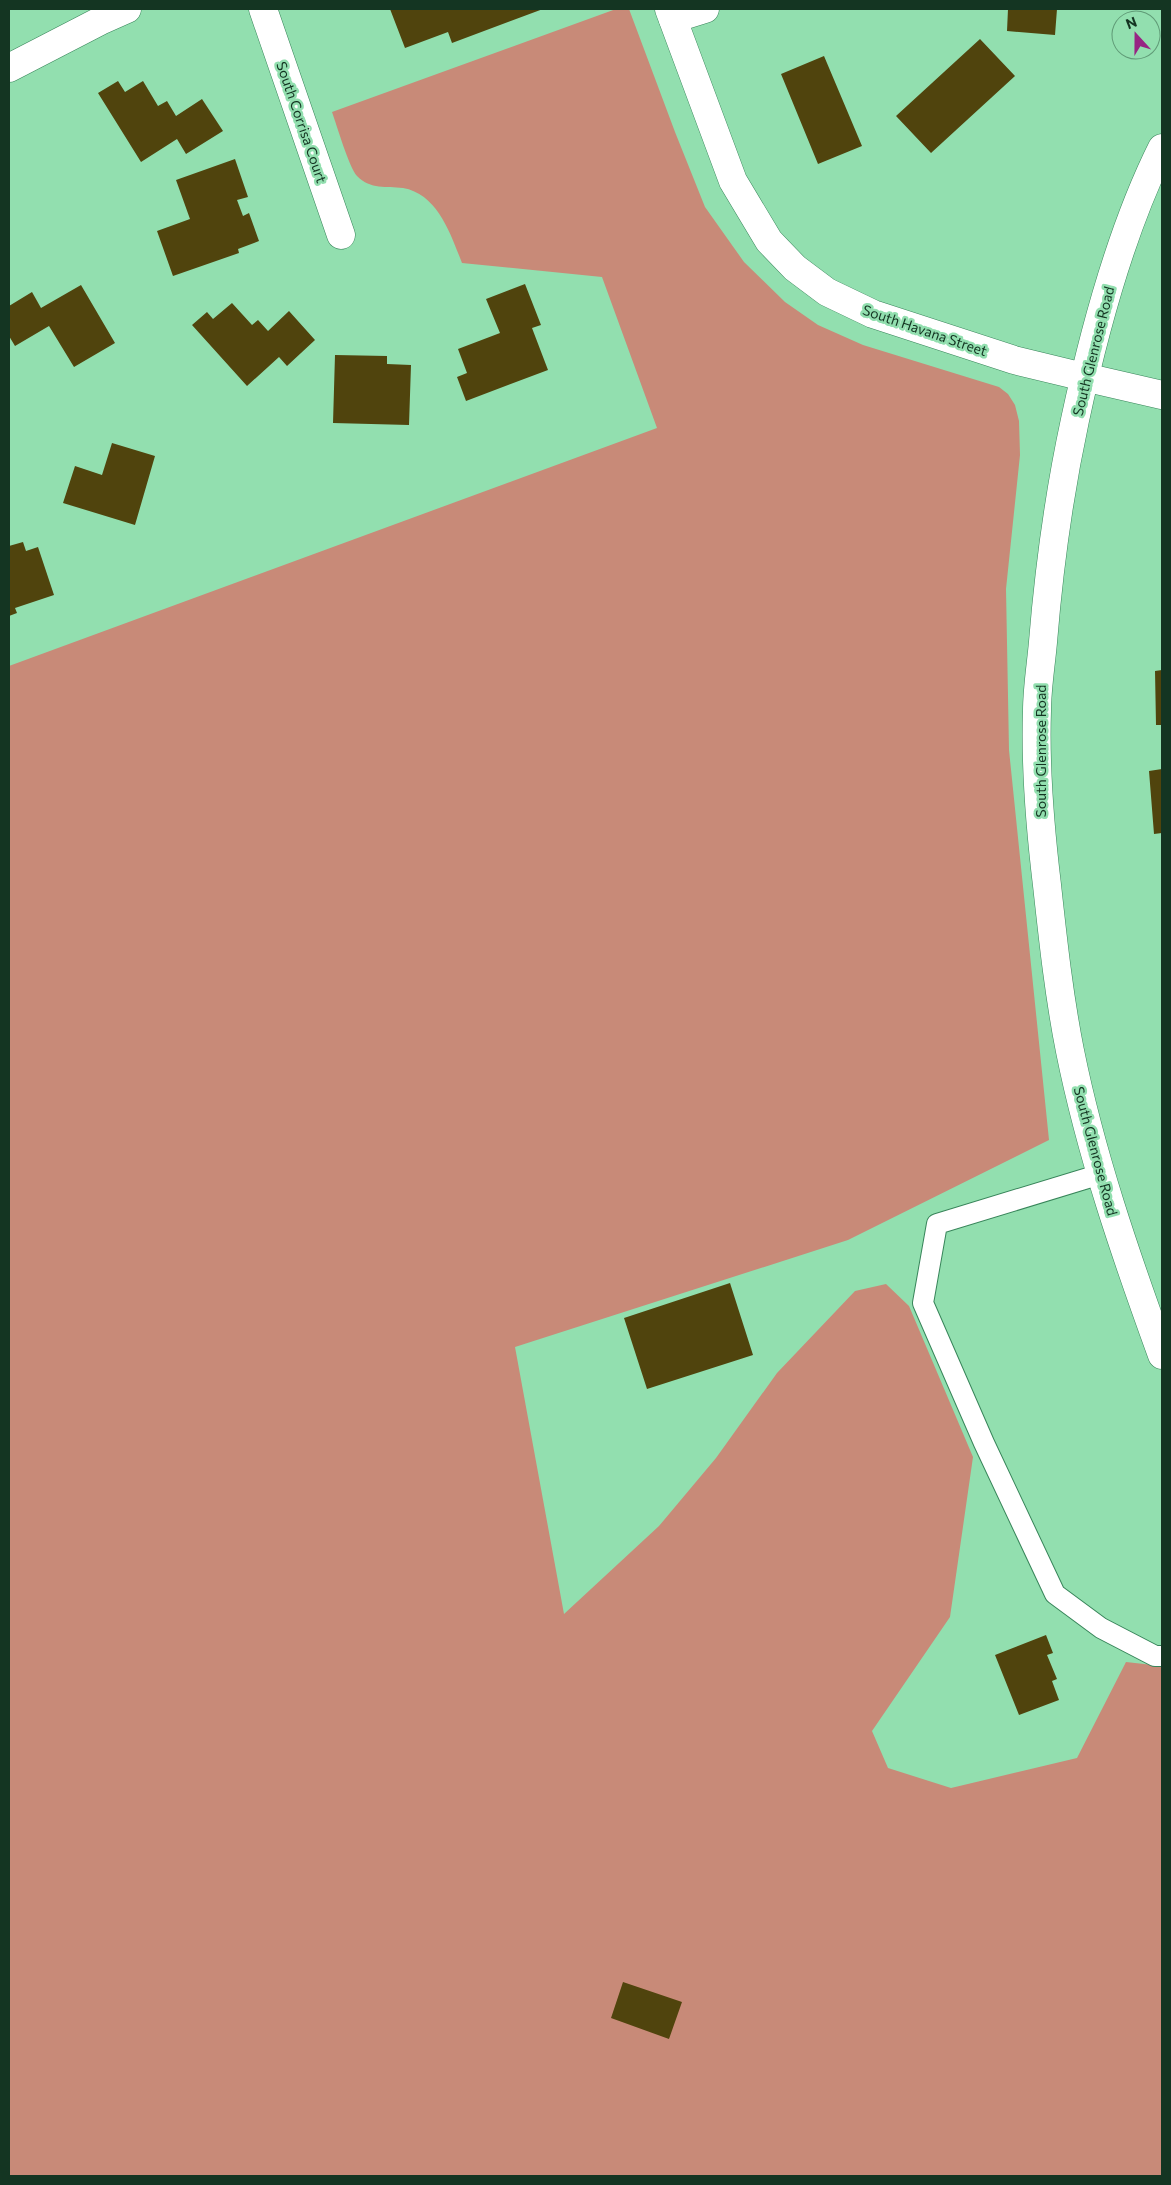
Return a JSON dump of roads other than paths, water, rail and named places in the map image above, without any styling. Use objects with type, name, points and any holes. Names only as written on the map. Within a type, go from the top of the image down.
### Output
[{"type":"street","points":[[9,68],[100,20],[127,9]]},
{"type":"street","name":"South Corrisa Court","points":[[262,9],[341,235]]},
{"type":"street","points":[[671,14],[706,9]]},
{"type":"street","name":"South Havana Street","points":[[671,14],[733,181],[769,241],[795,268],[826,292],[873,314],[1014,360],[1162,395]]},
{"type":"street","name":"South Glenrose Road","points":[[1162,148],[1148,176],[1110,284],[1084,377],[1063,477],[1047,597],[1037,710],[1040,822],[1052,935],[1070,1052],[1101,1174],[1121,1243],[1162,1355]]},
{"type":"lane","points":[[1101,1174],[937,1224],[923,1303],[984,1443],[1055,1594],[1101,1628],[1155,1656],[1162,1656]]}]
